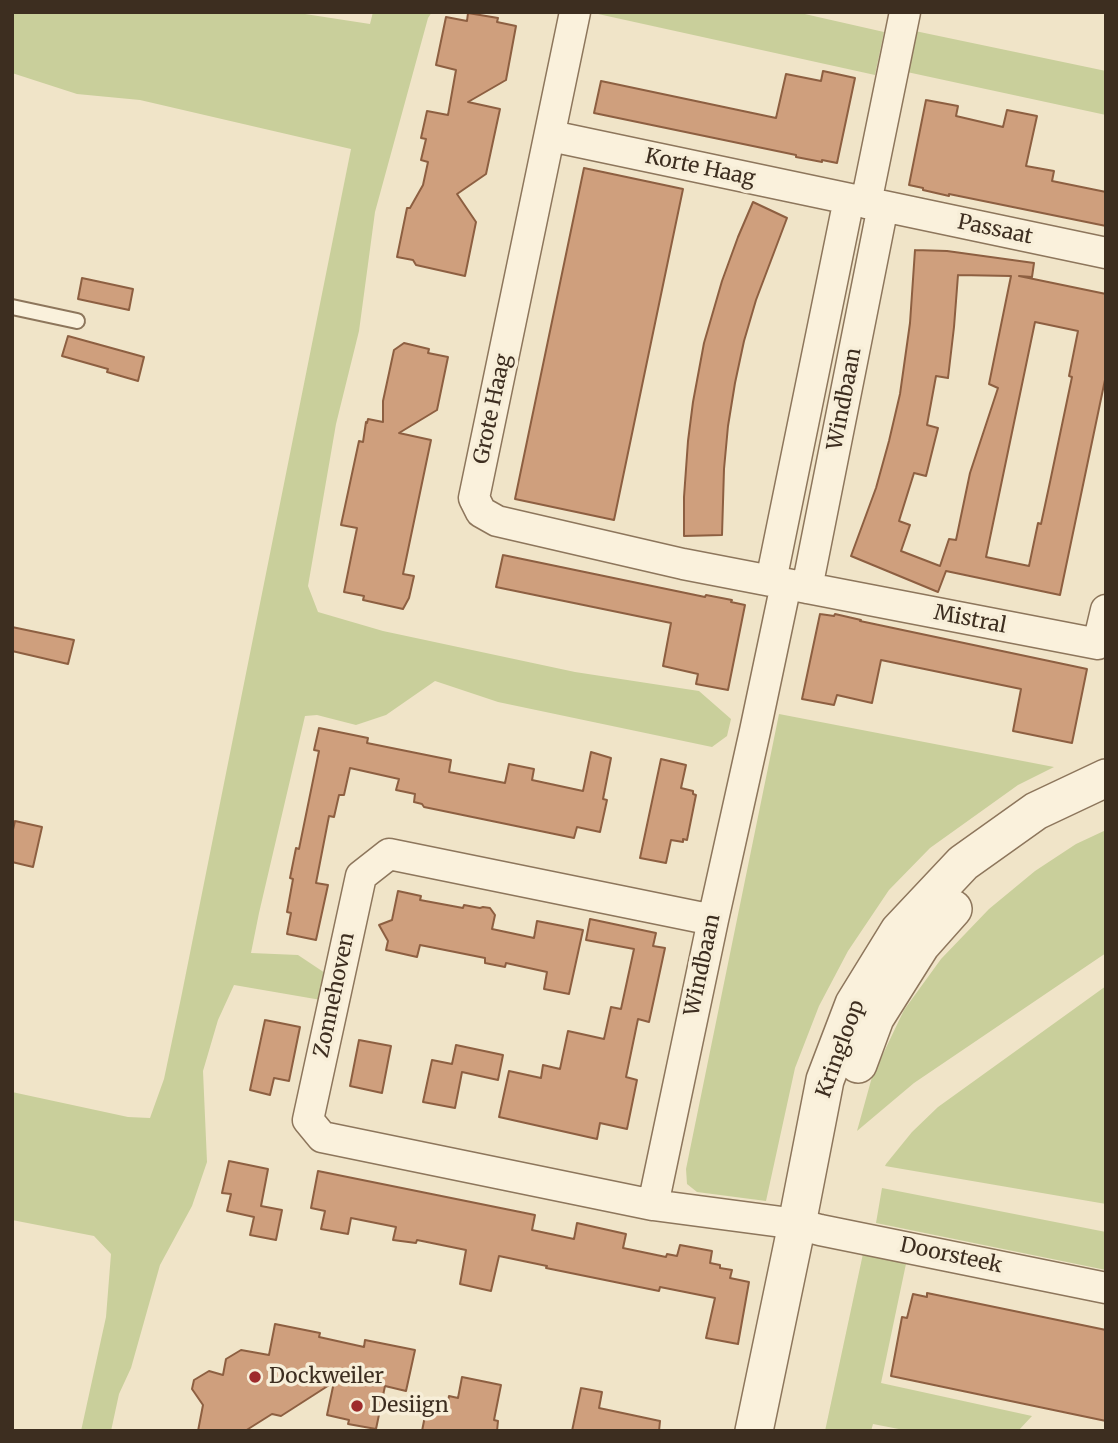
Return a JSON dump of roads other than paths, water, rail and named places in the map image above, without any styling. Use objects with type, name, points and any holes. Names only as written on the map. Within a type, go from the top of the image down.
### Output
[{"type":"street","name":"Grote Haag","points":[[575,12],[474,498],[481,512],[497,521],[682,564],[788,584]]},
{"type":"street","name":"Windbaan","points":[[653,1205],[788,584],[905,12]]},
{"type":"street","name":"Korte Haag","points":[[551,136],[866,203]]},
{"type":"street","name":"Passaat","points":[[866,203],[1106,253]]},
{"type":"street","name":"Mistral","points":[[788,584],[1098,644],[1106,610]]},
{"type":"street","name":"Kringloop","points":[[778,1431],[809,1227],[825,1080],[854,1004],[899,931],[963,863],[1036,811],[1106,778]]},
{"type":"street","name":"Kringloop","points":[[754,1431],[851,1081],[875,1018],[921,945],[975,886],[1048,831],[1106,803]]},
{"type":"street","name":"Zonnehoven","points":[[653,1205],[322,1137],[308,1120],[361,876],[389,854],[713,920]]},
{"type":"street","points":[[653,1205],[809,1227]]},
{"type":"street","name":"Doorsteek","points":[[809,1227],[1106,1288]]},
{"type":"lane","points":[[12,307],[77,321]]},
{"type":"place","name":"Dockweiler","points":[[255,1377]]},
{"type":"place","name":"Desiign","points":[[357,1406]]}]
